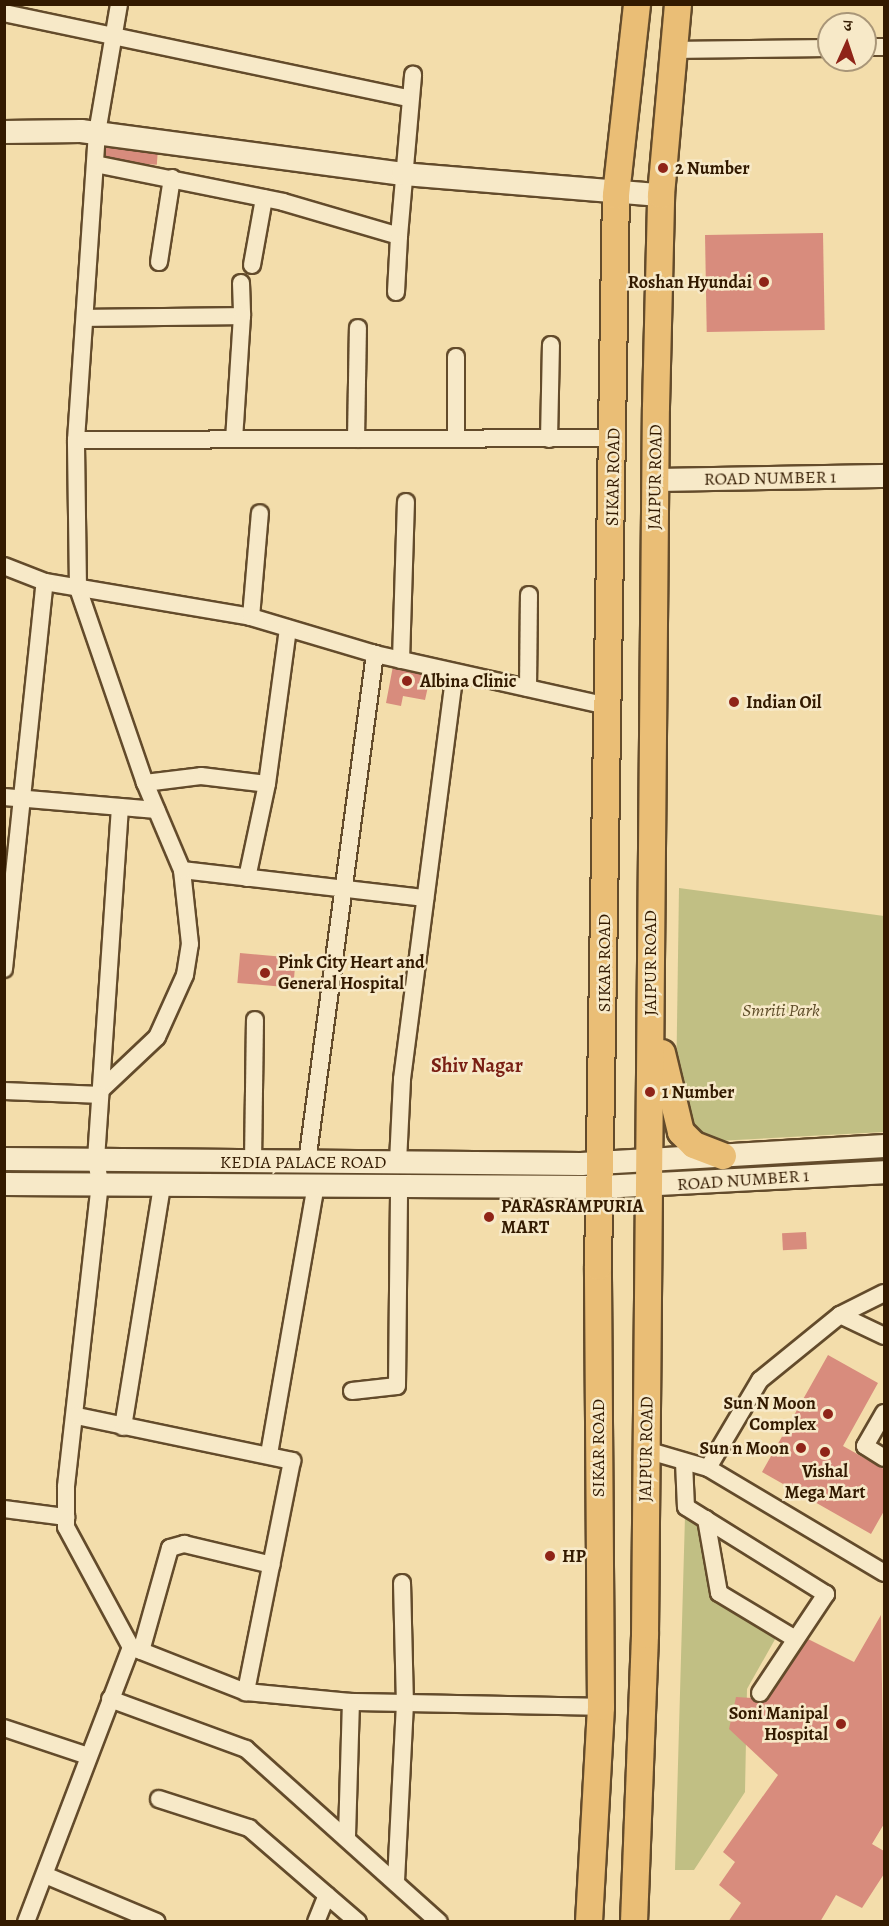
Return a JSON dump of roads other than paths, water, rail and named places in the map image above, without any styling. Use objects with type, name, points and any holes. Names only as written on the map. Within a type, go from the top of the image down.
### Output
[{"type":"main road","name":"SIKAR ROAD","points":[[589,1922],[601,1707],[600,1187],[596,1162],[610,194],[638,4]]},
{"type":"main road","name":"JAIPUR ROAD","points":[[634,1922],[646,1450],[655,480],[661,195],[670,50],[678,4]]},
{"type":"main road","points":[[650,1044],[665,1056],[681,1132],[694,1145],[723,1156]]},
{"type":"street","points":[[4,1091],[100,1093],[157,1038],[185,975],[190,944],[182,870],[145,783],[78,588],[76,440],[97,133],[119,4]]},
{"type":"street","points":[[610,194],[627,4]]},
{"type":"street","points":[[4,13],[113,39],[409,98]]},
{"type":"street","points":[[670,50],[817,48]]},
{"type":"street","points":[[396,292],[403,174],[413,75]]},
{"type":"street","points":[[4,132],[97,133],[403,174],[610,194],[661,195]]},
{"type":"street","points":[[95,164],[264,198],[399,236]]},
{"type":"street","points":[[159,262],[172,178]]},
{"type":"street","points":[[252,266],[264,198]]},
{"type":"street","points":[[234,440],[242,316],[241,283]]},
{"type":"street","points":[[85,318],[242,316]]},
{"type":"street","points":[[356,439],[358,328]]},
{"type":"street","points":[[549,438],[551,345]]},
{"type":"street","points":[[456,357],[456,439]]},
{"type":"street","points":[[76,440],[608,438]]},
{"type":"street","name":"ROAD NUMBER 1","points":[[655,480],[885,476]]},
{"type":"street","points":[[400,660],[406,502]]},
{"type":"street","points":[[251,617],[260,513]]},
{"type":"street","points":[[4,566],[45,582],[251,617],[375,654],[603,705]]},
{"type":"street","points":[[4,969],[45,582]]},
{"type":"street","points":[[528,688],[529,595]]},
{"type":"street","points":[[247,878],[267,784],[288,628]]},
{"type":"street","points":[[307,1162],[375,654]]},
{"type":"street","points":[[398,1162],[402,1079],[455,672]]},
{"type":"street","points":[[145,783],[201,776],[267,784]]},
{"type":"street","points":[[4,797],[156,810]]},
{"type":"street","points":[[120,807],[96,1160],[100,1183],[66,1527],[136,1649],[246,1692],[405,1705],[601,1707]]},
{"type":"street","points":[[182,870],[425,898]]},
{"type":"street","points":[[253,1162],[255,1020]]},
{"type":"street","name":"ROAD NUMBER 1","points":[[596,1162],[885,1146]]},
{"type":"street","name":"KEDIA PALACE ROAD","points":[[4,1159],[596,1162]]},
{"type":"street","name":"ROAD NUMBER 1","points":[[600,1187],[885,1172]]},
{"type":"street","name":"KEDIA PALACE ROAD","points":[[4,1184],[399,1184],[600,1187]]},
{"type":"street","points":[[352,1391],[397,1386],[399,1184]]},
{"type":"street","points":[[123,1427],[162,1185]]},
{"type":"street","points":[[269,1454],[316,1185]]},
{"type":"street","points":[[708,1468],[760,1380],[840,1315],[885,1293]]},
{"type":"street","points":[[840,1315],[885,1336]]},
{"type":"street","points":[[885,1413],[865,1446],[885,1458]]},
{"type":"street","points":[[77,1416],[123,1427],[285,1456],[292,1465],[246,1692]]},
{"type":"street","points":[[646,1450],[708,1468],[885,1573]]},
{"type":"street","points":[[684,1462],[686,1507],[826,1594],[794,1638],[760,1693]]},
{"type":"street","points":[[4,1509],[66,1517]]},
{"type":"street","points":[[706,1519],[719,1593],[794,1638]]},
{"type":"street","points":[[26,1922],[110,1699],[136,1649],[170,1548],[184,1544],[272,1565]]},
{"type":"street","points":[[396,1881],[405,1705],[402,1583]]},
{"type":"street","points":[[110,1699],[246,1749],[347,1836],[439,1922]]},
{"type":"street","points":[[347,1836],[351,1702]]},
{"type":"street","points":[[4,1728],[88,1756]]},
{"type":"street","points":[[159,1799],[249,1828],[358,1922]]},
{"type":"street","points":[[45,1875],[123,1915],[157,1922]]},
{"type":"street","points":[[316,1922],[327,1895]]},
{"type":"place","name":"2 Number","points":[[663,168]]},
{"type":"place","name":"Roshan Hyundai","points":[[764,282]]},
{"type":"place","name":"Albina Clinic","points":[[407,681]]},
{"type":"place","name":"Indian Oil","points":[[734,702]]},
{"type":"place","name":"Pink City Heart and General Hospital","points":[[265,973]]},
{"type":"place","name":"1 Number","points":[[650,1092]]},
{"type":"place","name":"PARASRAMPURIA MART","points":[[489,1217]]},
{"type":"place","name":"Sun N Moon Complex","points":[[828,1414]]},
{"type":"place","name":"Sun n Moon","points":[[801,1448]]},
{"type":"place","name":"Vishal Mega Mart","points":[[825,1452]]},
{"type":"place","name":"HP","points":[[550,1556]]},
{"type":"place","name":"Soni Manipal Hospital","points":[[841,1724]]},
{"type":"district","name":"Shiv Nagar","points":[[477,1065]]},
{"type":"park label","name":"Smriti Park","points":[[781,1010]]}]
